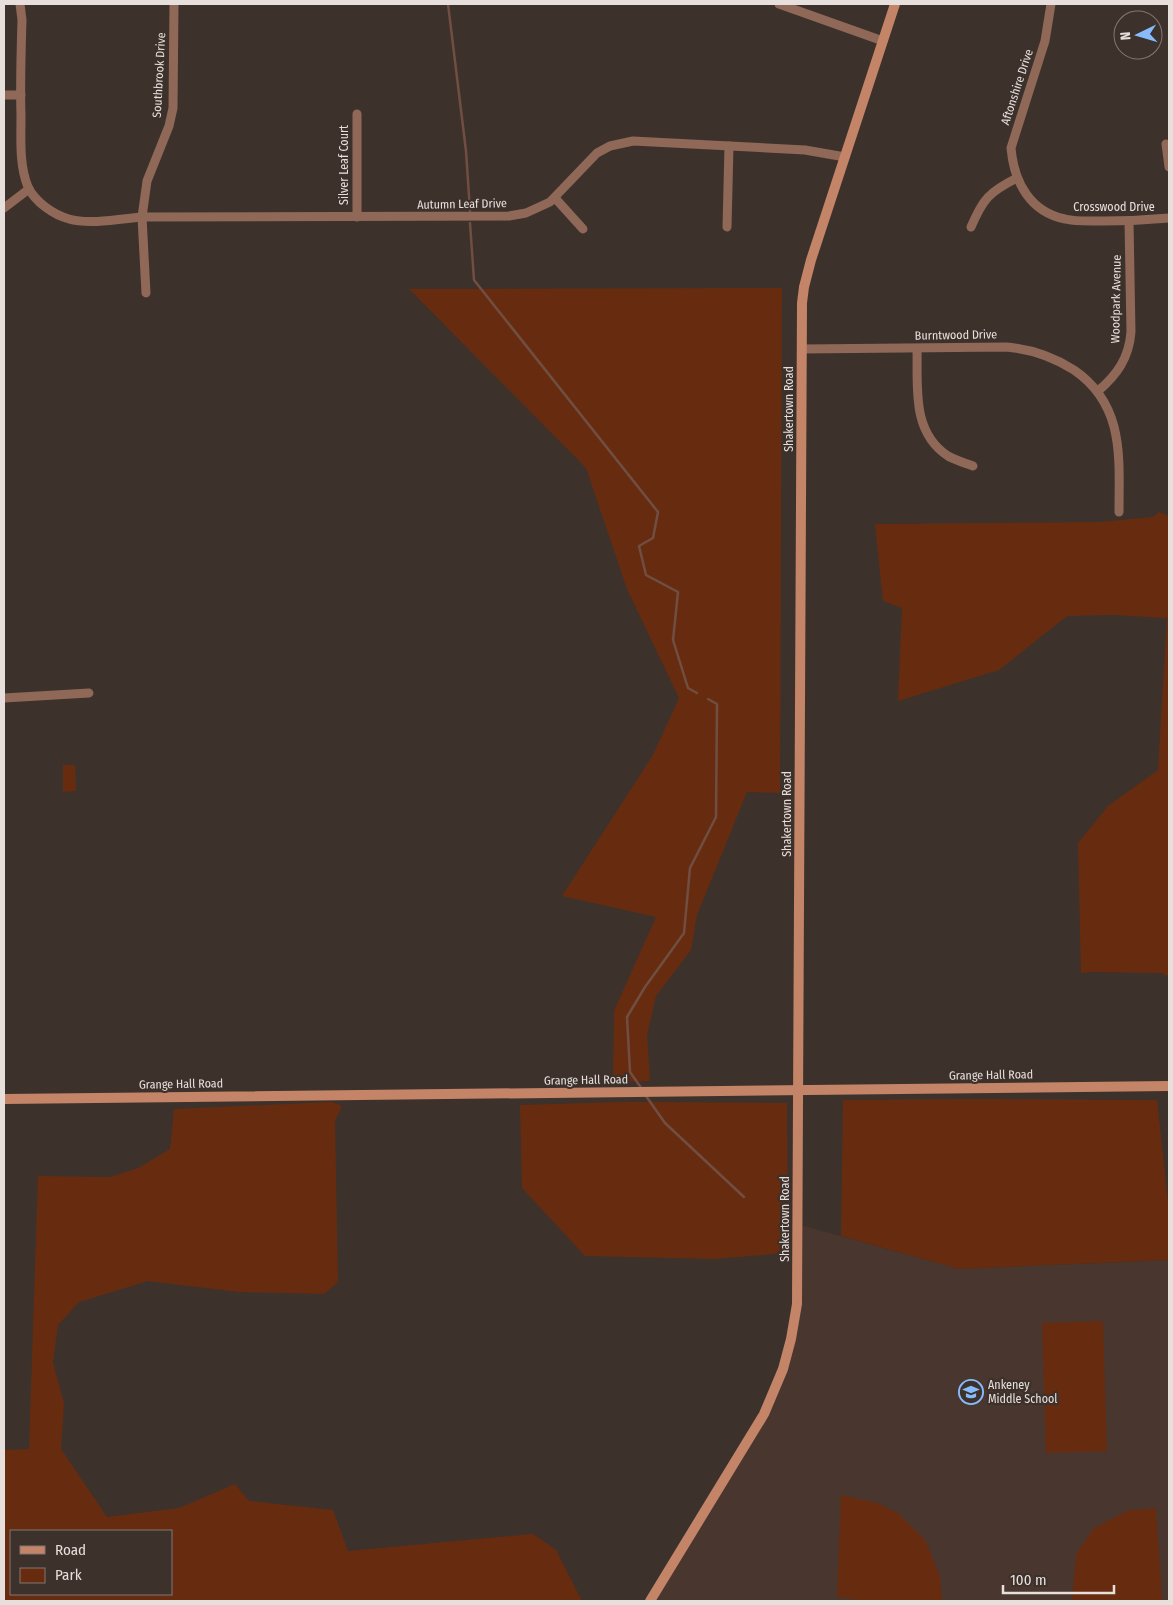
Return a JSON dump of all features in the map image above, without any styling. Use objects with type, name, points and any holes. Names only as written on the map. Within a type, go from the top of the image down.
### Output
[{"type":"street","points":[[4,208],[29,189],[24,174],[21,148],[22,20],[20,4]]},
{"type":"street","name":"Southbrook Drive","points":[[146,293],[142,217],[147,181],[169,126],[173,108],[174,4]]},
{"type":"street","points":[[779,4],[883,41]]},
{"type":"street","name":"Shakertown Road","points":[[650,1601],[764,1414],[783,1369],[791,1339],[797,1304],[802,303],[807,275],[895,4]]},
{"type":"street","name":"Aftonshire Drive","points":[[1017,178],[1012,166],[1011,148],[1046,41],[1051,4]]},
{"type":"street","points":[[4,95],[20,95]]},
{"type":"street","name":"Silver Leaf Court","points":[[357,114],[357,217]]},
{"type":"street","name":"Autumn Leaf Drive","points":[[29,189],[39,201],[53,212],[70,220],[87,221],[142,217],[509,216],[526,213],[555,198],[591,157],[604,149],[622,142],[638,141],[805,150],[845,157]]},
{"type":"street","points":[[1166,144],[1169,168]]},
{"type":"street","points":[[727,227],[729,146]]},
{"type":"street","points":[[971,227],[980,206],[987,197],[1017,178]]},
{"type":"street","name":"Crosswood Drive","points":[[1017,178],[1031,201],[1042,210],[1055,216],[1075,221],[1169,218]]},
{"type":"street","points":[[555,198],[583,229]]},
{"type":"street","name":"Woodpark Avenue","points":[[1098,391],[1119,371],[1130,345],[1129,220]]},
{"type":"street","name":"Burntwood Drive","points":[[802,349],[1006,347],[1033,350],[1064,364],[1084,377],[1098,391]]},
{"type":"street","points":[[917,349],[918,406],[924,428],[933,442],[948,455],[974,466]]},
{"type":"street","points":[[1098,391],[1106,405],[1117,436],[1119,512]]},
{"type":"street","points":[[4,698],[89,693]]},
{"type":"street","name":"Grange Hall Road","points":[[4,1099],[1169,1086]]},
{"type":"shaded area","name":"Ankeney Middle School","points":[[797,1224],[959,1269],[1169,1260],[1169,1601],[650,1601],[764,1414],[791,1339]]},
{"type":"green space","points":[[782,288],[780,793],[747,792],[697,915],[691,950],[656,996],[647,1035],[650,1081],[613,1082],[614,1011],[656,917],[562,896],[653,755],[679,698],[627,589],[586,468],[409,289]]},
{"type":"green space","points":[[1159,512],[1169,516],[1169,977],[1162,973],[1081,973],[1078,843],[1108,806],[1158,770],[1167,618],[1113,615],[1067,616],[999,670],[898,701],[902,608],[883,601],[875,524],[1100,522],[1153,517]]},
{"type":"green space","points":[[63,765],[75,765],[76,791],[63,792]]},
{"type":"green space","points":[[843,1100],[1157,1100],[1169,1211],[1169,1260],[959,1269],[841,1236]]},
{"type":"green space","points":[[332,1102],[342,1106],[335,1121],[338,1282],[324,1294],[239,1292],[148,1281],[79,1302],[58,1325],[53,1363],[64,1403],[61,1449],[107,1517],[179,1508],[235,1484],[249,1501],[333,1510],[348,1551],[533,1534],[556,1550],[582,1601],[4,1601],[4,1450],[29,1449],[38,1176],[110,1177],[138,1168],[170,1149],[174,1109]]},
{"type":"green space","points":[[623,1102],[787,1103],[788,1244],[775,1254],[713,1259],[585,1256],[522,1188],[520,1105]]},
{"type":"green space","points":[[1103,1321],[1107,1451],[1046,1453],[1042,1323]]},
{"type":"green space","points":[[841,1495],[877,1503],[898,1513],[925,1540],[940,1576],[942,1601],[864,1601],[837,1597]]},
{"type":"green space","points":[[1156,1508],[1162,1600],[1072,1601],[1076,1554],[1094,1528],[1129,1510]]},
{"type":"waterway","points":[[448,4],[466,151],[470,211]]},
{"type":"waterway","points":[[470,223],[474,280],[658,512],[653,538],[639,546],[646,575],[678,592],[673,640],[688,688],[697,693]]},
{"type":"waterway","points":[[642,1089],[630,1072],[627,1017],[645,987],[684,933],[690,868],[716,817],[717,704],[708,699]]},
{"type":"waterway","points":[[646,1096],[665,1123],[744,1197]]},
{"type":"place","name":"Ankeney Middle School","points":[[971,1392]]}]
